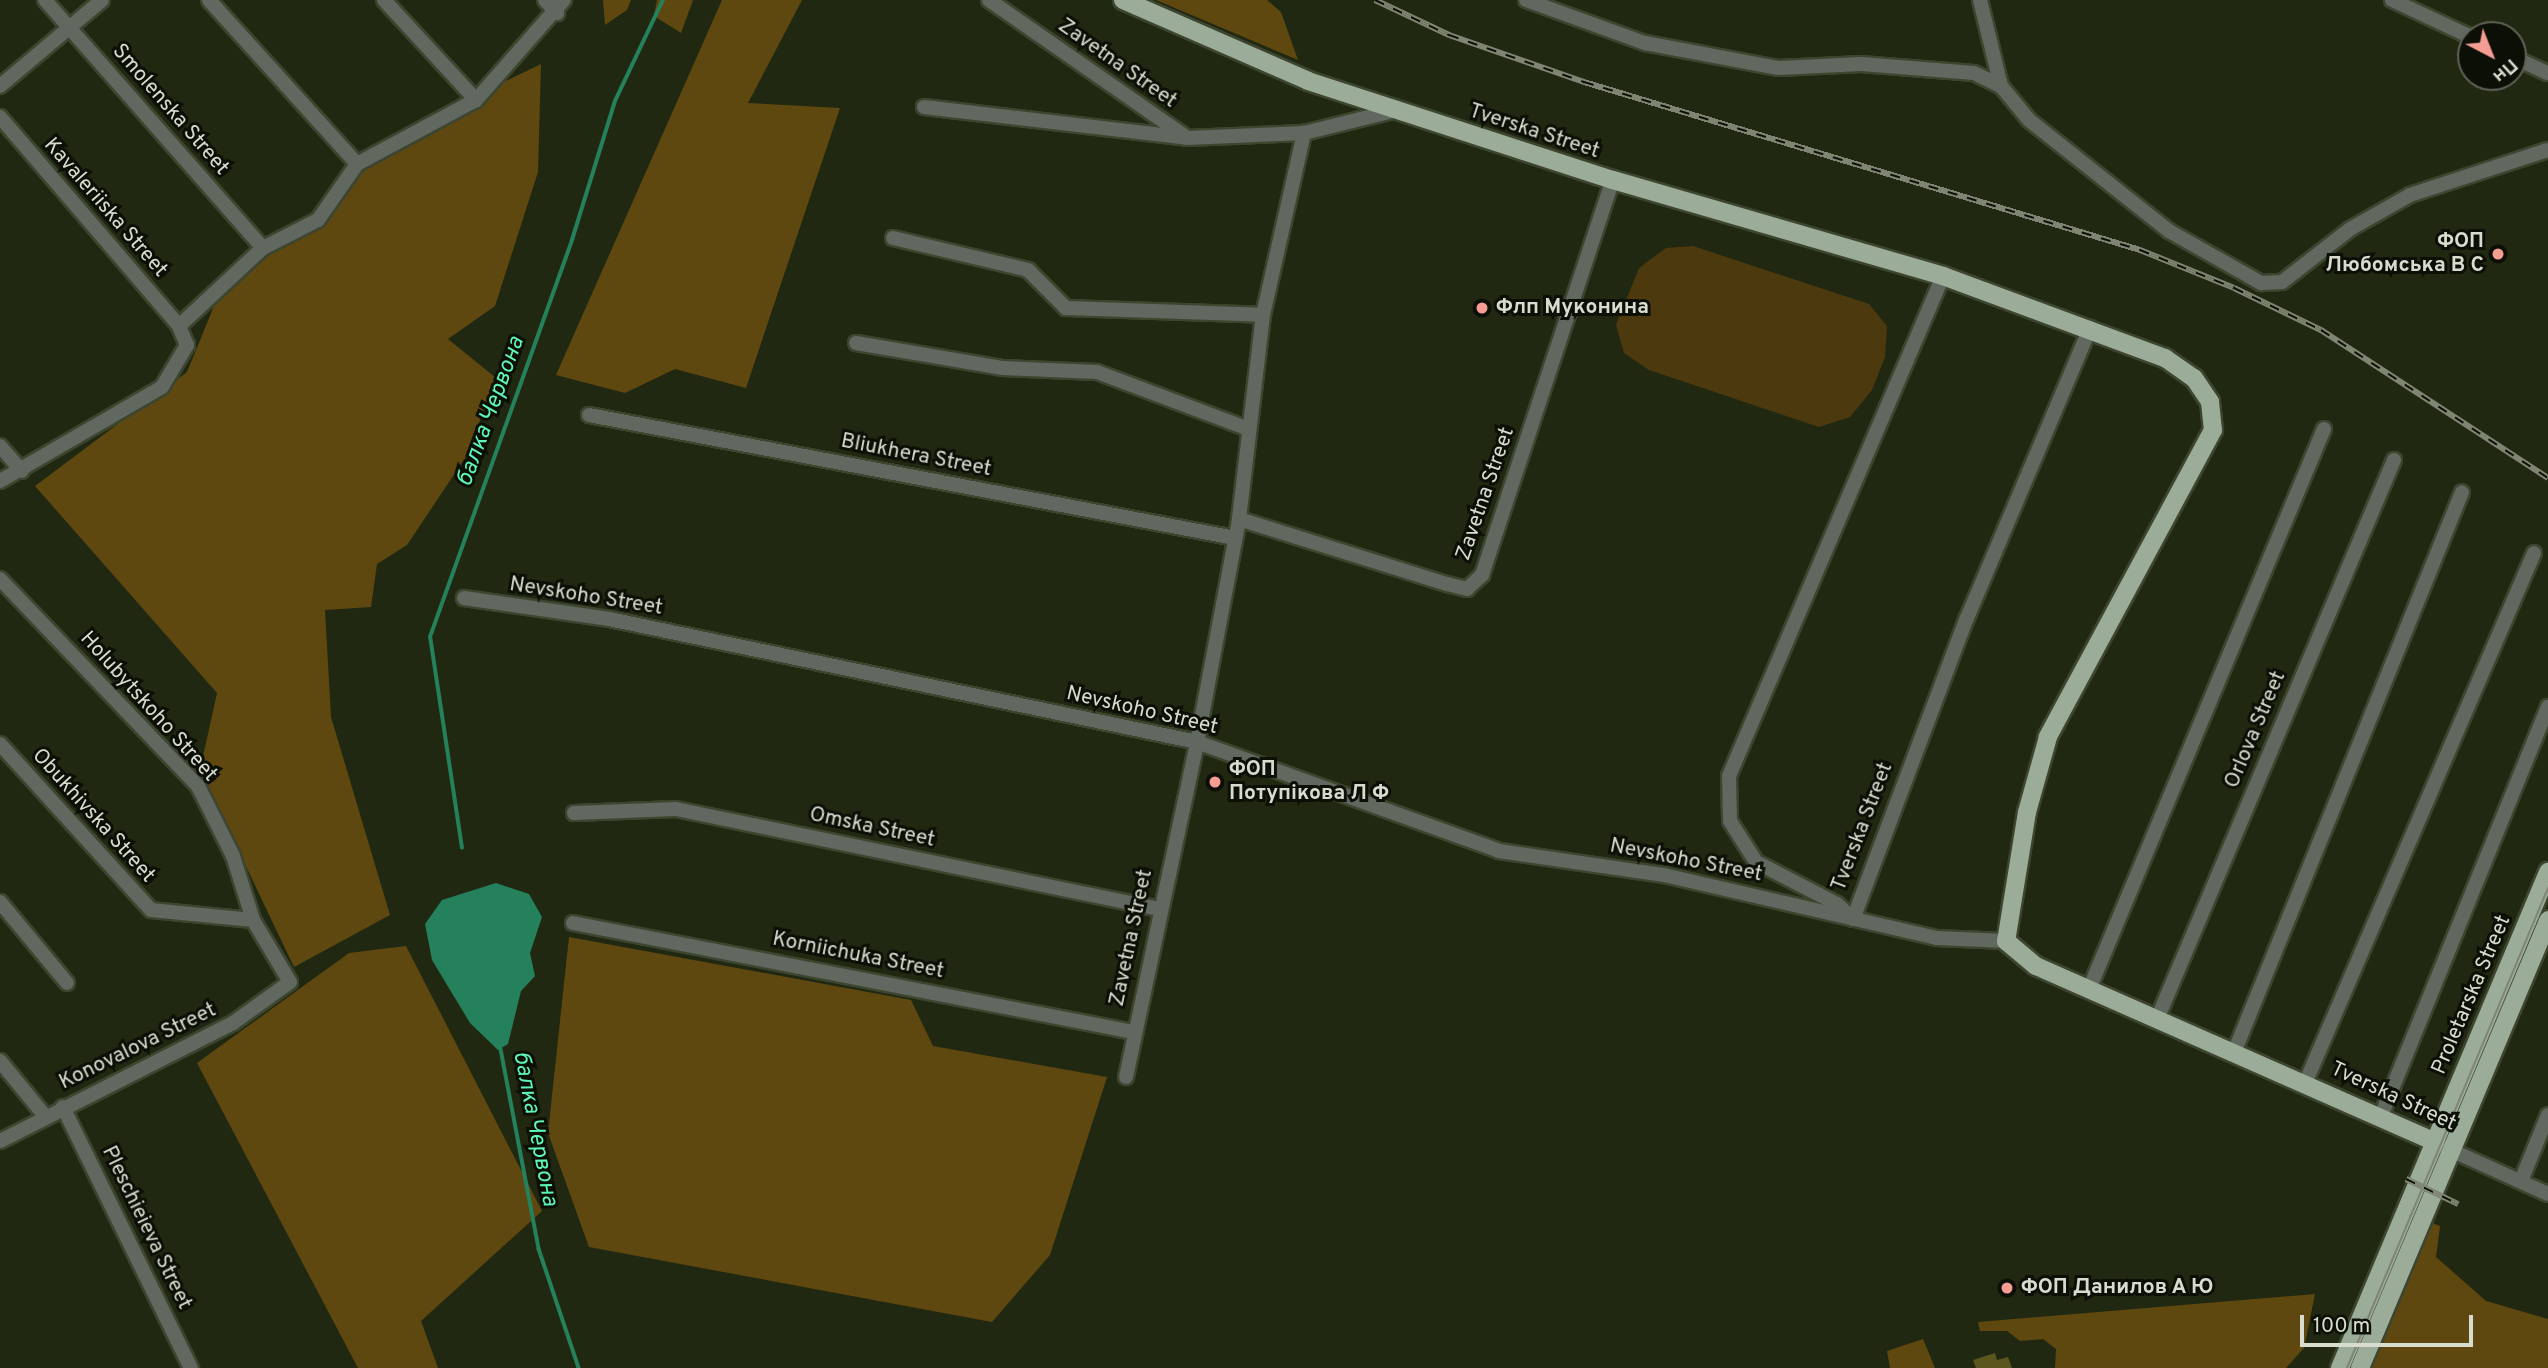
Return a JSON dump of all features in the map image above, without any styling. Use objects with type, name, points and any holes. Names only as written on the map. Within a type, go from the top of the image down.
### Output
[{"type":"main road","name":"Tverska Street","points":[[1124,0],[1308,81],[1392,111],[1613,180],[1943,276],[2090,328],[2165,358],[2194,378],[2210,402],[2213,430],[2048,737],[2026,812],[2006,941],[2036,966],[2306,1081],[2435,1142]]},
{"type":"main road","name":"Proletarska Street","points":[[2340,1368],[2546,880]]},
{"type":"main road","name":"Proletarska Street","points":[[2360,1368],[2548,920]]},
{"type":"street","name":"Smolenska Street","points":[[45,0],[263,248]]},
{"type":"street","points":[[0,86],[102,0]]},
{"type":"street","points":[[209,0],[357,164]]},
{"type":"street","points":[[384,0],[476,100]]},
{"type":"street","points":[[545,0],[556,13]]},
{"type":"street","points":[[0,481],[22,471],[162,387],[187,345],[179,326],[263,248],[318,220],[357,164],[476,100],[565,0]]},
{"type":"street","name":"Zavetna Street","points":[[989,0],[1187,138]]},
{"type":"street","points":[[1526,0],[1645,43],[1779,68],[1947,67],[2001,86]]},
{"type":"street","points":[[1980,0],[2001,86],[2029,120],[2169,231],[2261,283],[2282,282],[2350,229],[2410,195],[2548,149]]},
{"type":"street","points":[[2392,0],[2457,30]]},
{"type":"street","points":[[2527,64],[2548,74]]},
{"type":"street","points":[[924,107],[1187,138],[1304,133],[1392,111]]},
{"type":"street","name":"Kavaleriiska Street","points":[[0,117],[179,326]]},
{"type":"street","name":"Zavetna Street","points":[[1126,1077],[1159,909],[1197,742],[1239,519],[1263,315],[1304,133]]},
{"type":"street","name":"Zavetna Street","points":[[1239,519],[1467,589],[1482,575],[1613,180]]},
{"type":"street","points":[[893,238],[1028,270],[1066,308],[1263,315]]},
{"type":"street","name":"Tverska Street","points":[[1943,276],[1729,776],[1730,821],[1756,862],[1837,904],[1853,919],[1967,618],[2090,328]]},
{"type":"street","points":[[856,344],[1002,368],[1097,372],[1249,429]]},
{"type":"street","name":"Bliukhera Street","points":[[589,415],[1235,538]]},
{"type":"street","points":[[2090,987],[2324,429]]},
{"type":"street","points":[[0,446],[22,471]]},
{"type":"street","name":"Orlova Street","points":[[2158,1017],[2394,460]]},
{"type":"street","points":[[2235,1050],[2462,492]]},
{"type":"street","points":[[2306,1081],[2534,553]]},
{"type":"street","name":"Holubytskoho Street","points":[[0,579],[198,786],[233,856],[253,920]]},
{"type":"street","name":"Nevskoho Street","points":[[464,598],[609,619],[1197,742],[1499,851],[1664,875],[1937,938],[2006,941]]},
{"type":"street","points":[[2381,1116],[2548,708]]},
{"type":"street","name":"Obukhivska Street","points":[[0,744],[151,910],[253,920]]},
{"type":"street","name":"Omska Street","points":[[574,813],[676,809],[1159,909]]},
{"type":"street","points":[[0,902],[67,983]]},
{"type":"street","name":"Konovalova Street","points":[[0,1141],[233,1023],[290,982],[253,920]]},
{"type":"street","name":"Korniichuka Street","points":[[573,923],[1133,1032]]},
{"type":"street","points":[[0,1061],[45,1116]]},
{"type":"street","name":"Pleschieieva Street","points":[[63,1107],[191,1368]]},
{"type":"street","points":[[2521,1181],[2548,1115]]},
{"type":"street","name":"Tverska Street","points":[[2435,1142],[2548,1194]]},
{"type":"shaded area","points":[[603,0],[631,0],[627,10],[605,25]]},
{"type":"shaded area","points":[[657,0],[693,0],[681,33],[654,16]]},
{"type":"shaded area","points":[[722,0],[802,0],[748,103],[840,108],[746,388],[675,369],[625,393],[556,375]]},
{"type":"shaded area","points":[[1156,0],[1267,0],[1281,12],[1298,60]]},
{"type":"shaded area","points":[[541,64],[538,172],[495,306],[448,339],[496,378],[467,455],[407,545],[377,564],[371,607],[325,610],[331,717],[390,915],[294,967],[200,770],[217,693],[35,486],[187,372],[216,301],[394,135]]},
{"type":"shaded area","points":[[1693,246],[1869,304],[1887,326],[1885,357],[1872,390],[1850,417],[1819,427],[1649,370],[1624,353],[1616,325],[1639,268],[1666,248]]},
{"type":"shaded area","points":[[496,883],[529,894],[542,917],[530,953],[535,976],[521,991],[508,1044],[498,1050],[470,1023],[432,960],[425,924],[442,900]]},
{"type":"shaded area","points":[[569,937],[911,1000],[933,1046],[1107,1077],[1050,1255],[992,1322],[589,1247],[548,1133]]},
{"type":"shaded area","points":[[406,946],[542,1211],[421,1321],[438,1368],[358,1368],[197,1063],[349,953]]},
{"type":"shaded area","points":[[2429,1222],[2440,1226],[2436,1257],[2486,1301],[2548,1319],[2548,1368],[2367,1368]]},
{"type":"shaded area","points":[[2315,1294],[2304,1348],[2286,1368],[2055,1368],[2056,1349],[2043,1339],[2020,1341],[2007,1331],[1980,1331],[1978,1322]]},
{"type":"shaded area","points":[[1923,1339],[1935,1368],[1890,1368],[1887,1351]]},
{"type":"building","points":[[1995,1353],[1997,1360],[2008,1357],[2012,1368],[1976,1368],[1973,1360]]},
{"type":"waterway","name":"балка Червона","points":[[462,848],[430,637],[572,240],[615,101],[663,0]]},
{"type":"waterway","name":"балка Червона","points":[[500,1044],[539,1249],[579,1368]]},
{"type":"tram line","points":[[2347,1368],[2548,888]]},
{"type":"railway","points":[[1375,0],[1449,35],[1584,82],[2140,250],[2234,288],[2321,330],[2548,478]]},
{"type":"railway","points":[[2406,1179],[2458,1204]]},
{"type":"place","name":"ФОП Любомська В С","points":[[2498,254]]},
{"type":"place","name":"Флп Муконина","points":[[1482,308]]},
{"type":"place","name":"ФОП Потупікова Л Ф","points":[[1215,782]]},
{"type":"place","name":"ФОП Данилов А Ю","points":[[2007,1288]]}]
